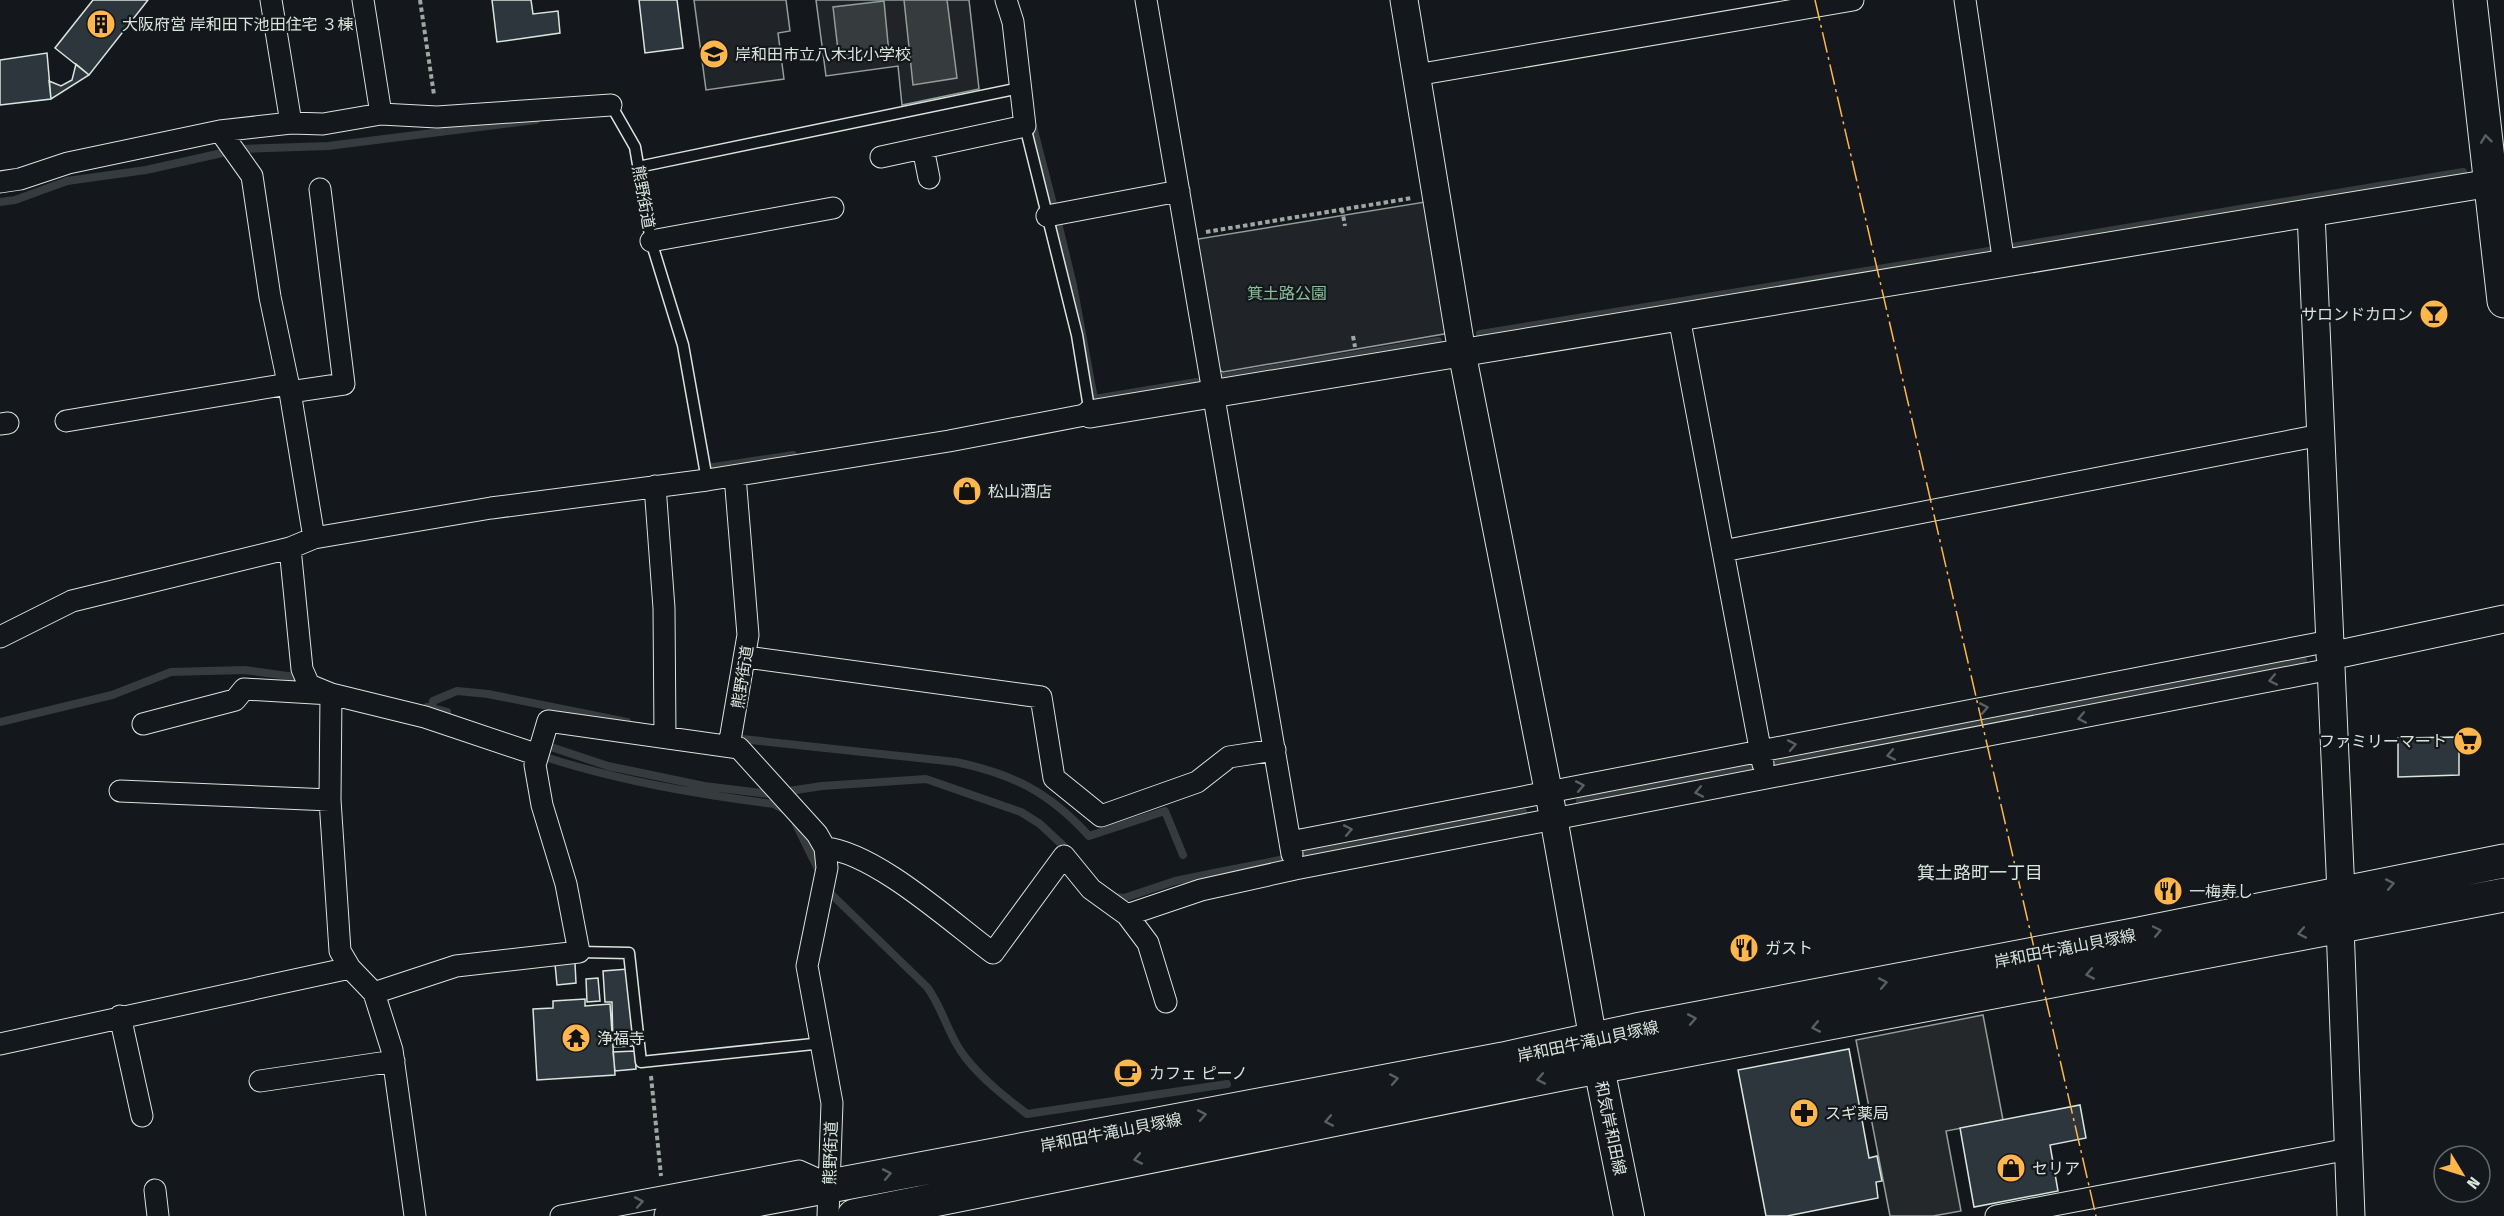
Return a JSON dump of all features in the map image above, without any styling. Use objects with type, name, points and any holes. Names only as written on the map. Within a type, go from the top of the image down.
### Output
[{"type":"main road","points":[[2470,0],[2504,301]]},
{"type":"main road","name":"岸和田牛滝山貝塚線","points":[[854,1216],[1596,1053],[2341,893],[2504,861]]},
{"type":"main road","name":"岸和田牛滝山貝塚線","points":[[667,1207],[829,1201],[1503,1059],[1596,1053],[2340,926],[2504,895]]},
{"type":"main road","name":"和気岸和田線","points":[[1596,1053],[1629,1216]]},
{"type":"street","points":[[271,0],[291,123]]},
{"type":"street","points":[[363,0],[381,114]]},
{"type":"street","points":[[881,157],[1025,126],[1013,21],[1006,0]]},
{"type":"street","points":[[1146,0],[1293,856]]},
{"type":"street","points":[[1404,0],[1462,353],[1554,820],[1596,1053]]},
{"type":"street","points":[[1416,75],[1853,0]]},
{"type":"street","points":[[1965,0],[2004,264]]},
{"type":"street","points":[[0,182],[20,179],[68,163],[220,131],[291,123],[323,124],[381,114],[437,117],[611,105]]},
{"type":"street","points":[[220,131],[252,176],[270,297],[289,388],[314,538]]},
{"type":"street","points":[[923,148],[929,178]]},
{"type":"street","points":[[0,637],[72,602],[290,548],[314,538],[491,508],[735,476],[949,441],[1213,393],[2492,183]]},
{"type":"street","points":[[66,420],[289,388],[344,384],[320,189]]},
{"type":"street","points":[[1047,216],[1179,191]]},
{"type":"street","points":[[651,241],[833,208]]},
{"type":"street","points":[[2311,213],[2341,893]]},
{"type":"street","points":[[1679,317],[1763,765]]},
{"type":"street","points":[[1723,551],[2321,435]]},
{"type":"street","name":"熊野街道","points":[[729,746],[748,635],[735,476]]},
{"type":"street","points":[[655,486],[664,608],[665,737]]},
{"type":"street","points":[[290,548],[305,677],[332,694]]},
{"type":"street","points":[[1127,915],[1293,856],[1548,792],[1763,765],[2330,656],[2504,619]]},
{"type":"street","points":[[1293,856],[1554,820],[1763,765],[2330,656]]},
{"type":"street","points":[[746,657],[1041,697],[1054,778],[1101,816],[1197,782],[1229,757],[1275,750]]},
{"type":"street","points":[[143,724],[235,700],[244,689],[332,694],[540,748]]},
{"type":"street","points":[[332,694],[330,800],[340,951],[350,968],[374,993],[394,1061],[415,1216]]},
{"type":"street","points":[[374,993],[456,966],[579,952],[566,884],[542,805],[535,765],[548,721],[738,748],[817,834],[825,848],[840,850],[892,877],[993,953],[1064,856],[1091,889],[1127,915],[1148,943],[1166,1002]]},
{"type":"street","points":[[120,791],[330,800]]},
{"type":"street","name":"熊野街道","points":[[825,848],[827,868],[807,966],[823,1043],[832,1103],[829,1201]]},
{"type":"street","points":[[2340,926],[2351,1216]]},
{"type":"street","points":[[0,1044],[120,1016],[350,968]]},
{"type":"street","points":[[120,1016],[142,1116]]},
{"type":"street","points":[[260,1081],[394,1061]]},
{"type":"street","points":[[1996,1216],[2349,1149]]},
{"type":"street","points":[[155,1190],[158,1216]]},
{"type":"street","points":[[561,1216],[667,1207]]},
{"type":"lane","points":[[638,167],[1020,88]]},
{"type":"lane","name":"熊野街道","points":[[611,105],[635,147],[651,241],[683,345],[706,480]]},
{"type":"lane","points":[[1025,126],[1077,335],[1090,414]]},
{"type":"lane","points":[[579,952],[629,952],[640,1062],[823,1043]]},
{"type":"path","points":[[420,0],[437,117]]},
{"type":"path","points":[[1186,235],[1436,194]]},
{"type":"path","points":[[1342,209],[1345,226]]},
{"type":"path","points":[[649,1061],[667,1207]]},
{"type":"green space","points":[[694,0],[786,0],[790,31],[778,33],[784,79],[706,90]]},
{"type":"green space","points":[[816,0],[969,0],[979,89],[902,105],[898,66],[826,76]]},
{"type":"green space","name":"箕土路公園","points":[[1431,201],[1451,323],[1444,334],[1223,372],[1215,368],[1192,240]]},
{"type":"shaded area","points":[[904,0],[947,0],[957,78],[913,85]]},
{"type":"shaded area","points":[[884,1],[889,54],[839,59],[833,7]]},
{"type":"shaded area","points":[[1983,1015],[2003,1120],[1946,1131],[1961,1211],[1933,1216],[1890,1216],[1856,1040]]},
{"type":"building","name":"大阪府営 岸和田下池田住宅 ３棟","points":[[93,0],[148,0],[89,75],[55,48]]},
{"type":"building","points":[[492,0],[531,0],[533,14],[558,11],[560,33],[497,42]]},
{"type":"building","points":[[639,0],[677,0],[683,48],[645,53]]},
{"type":"building","points":[[47,53],[51,99],[0,105],[0,60]]},
{"type":"building","points":[[76,64],[89,75],[51,99],[49,81],[61,86],[72,80]]},
{"type":"building","points":[[2459,737],[2459,775],[2398,777],[2398,738]]},
{"type":"building","points":[[575,963],[576,983],[557,985],[555,964]]},
{"type":"building","points":[[628,969],[633,1046],[613,1047],[612,1002],[605,1002],[603,971]]},
{"type":"building","points":[[598,978],[600,1001],[587,1002],[586,979]]},
{"type":"building","points":[[585,999],[585,1006],[610,1004],[615,1075],[537,1080],[533,1009],[553,1008],[553,1001]]},
{"type":"building","name":"スギ薬局","points":[[1849,1049],[1869,1158],[1877,1156],[1882,1181],[1876,1182],[1878,1198],[1787,1216],[1766,1216],[1738,1070]]},
{"type":"building","points":[[635,1051],[636,1069],[615,1071],[613,1052]]},
{"type":"building","name":"セリア","points":[[2080,1105],[2086,1138],[2050,1145],[2058,1191],[1974,1207],[1960,1128]]},
{"type":"waterway","points":[[0,202],[15,200],[67,181],[146,170],[240,149],[328,146],[536,120]]},
{"type":"waterway","points":[[1032,123],[1053,204]]},
{"type":"waterway","points":[[2012,247],[2463,172]]},
{"type":"waterway","points":[[1058,223],[1073,285],[1094,399]]},
{"type":"waterway","points":[[1480,334],[1995,250]]},
{"type":"waterway","points":[[1224,377],[1438,341]]},
{"type":"waterway","points":[[1086,405],[1094,399],[1197,382]]},
{"type":"waterway","points":[[707,468],[793,455]]},
{"type":"waterway","points":[[1580,801],[2303,660]]},
{"type":"waterway","points":[[0,722],[112,695],[171,672],[245,670],[302,678]]},
{"type":"waterway","points":[[432,708],[433,701],[457,691],[488,694],[627,722]]},
{"type":"waterway","points":[[427,707],[447,712]]},
{"type":"waterway","points":[[742,739],[956,762],[995,772],[1044,796],[1089,836],[1165,811],[1183,855]]},
{"type":"waterway","points":[[542,744],[608,766],[704,786],[769,794],[822,786],[926,779],[1021,812],[1040,824],[1072,854]]},
{"type":"waterway","points":[[545,757],[630,780],[774,804],[785,810]]},
{"type":"waterway","points":[[1113,897],[1124,898],[1175,881],[1523,812]]},
{"type":"waterway","points":[[796,824],[819,871]]},
{"type":"waterway","points":[[828,891],[927,987],[965,1057],[986,1080],[1027,1114],[1227,1084]]},
{"type":"power","points":[[1815,0],[2096,1216]]},
{"type":"place","name":"大阪府営 岸和田下池田住宅 ３棟","points":[[101,24]]},
{"type":"place","name":"岸和田市立八木北小学校","points":[[714,54]]},
{"type":"place","name":"サロンドカロン","points":[[2434,314]]},
{"type":"place","name":"松山酒店","points":[[967,491]]},
{"type":"place","name":"ファミリーマート","points":[[2468,741]]},
{"type":"place","name":"一梅寿し","points":[[2168,891]]},
{"type":"place","name":"ガスト","points":[[1744,948]]},
{"type":"place","name":"浄福寺","points":[[576,1038]]},
{"type":"place","name":"カフェ ピーノ","points":[[1128,1073]]},
{"type":"place","name":"スギ薬局","points":[[1804,1113]]},
{"type":"place","name":"セリア","points":[[2011,1168]]},
{"type":"district","name":"箕土路町一丁目","points":[[1980,873]]}]
